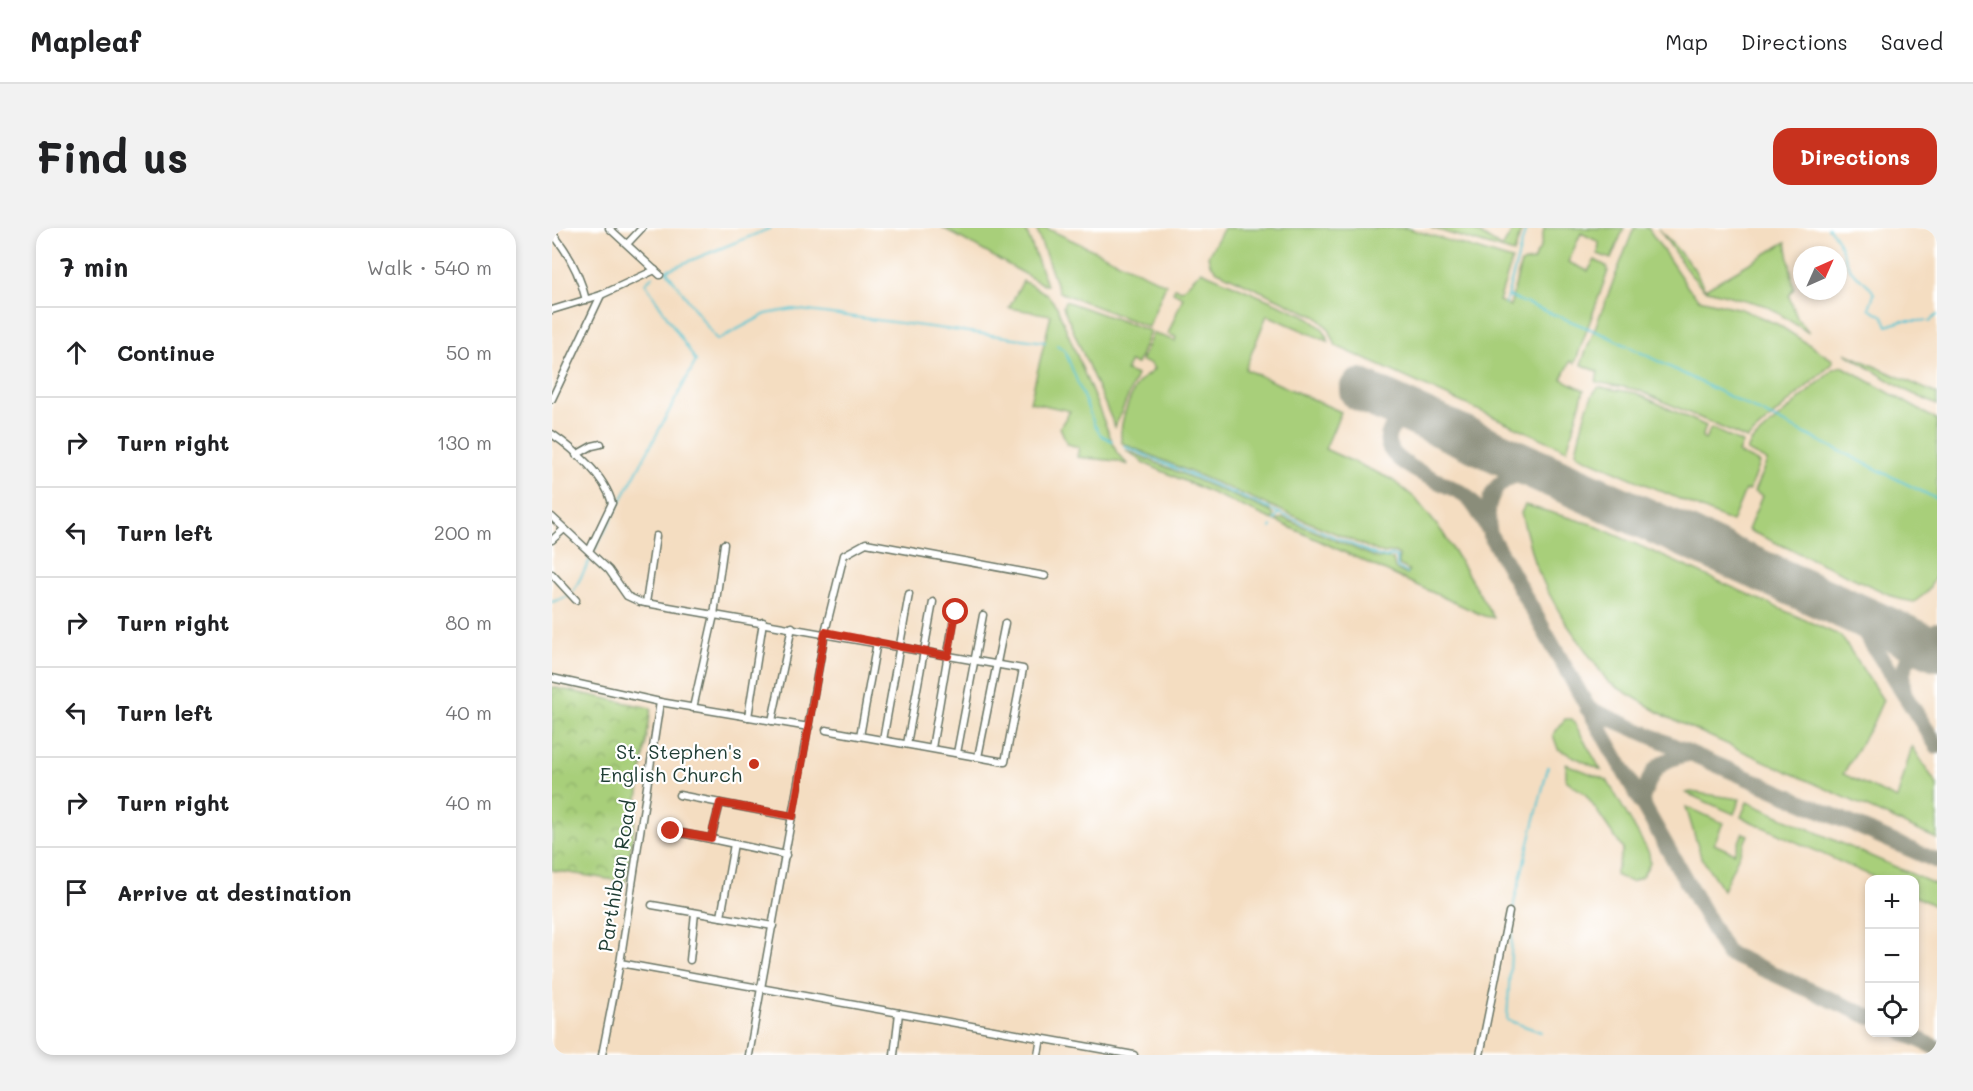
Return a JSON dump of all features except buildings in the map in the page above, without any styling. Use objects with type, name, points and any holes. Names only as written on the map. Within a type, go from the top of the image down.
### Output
[{"type":"street","points":[[552,310],[601,295],[658,273],[609,228]]},
{"type":"street","points":[[627,244],[642,228]]},
{"type":"street","points":[[552,233],[572,261],[586,300]]},
{"type":"street","points":[[552,399],[601,295]]},
{"type":"street","points":[[552,434],[576,454],[608,488],[612,503],[589,551]]},
{"type":"street","points":[[576,454],[591,446],[601,444]]},
{"type":"street","points":[[552,517],[563,530],[609,570],[627,596],[646,603],[825,632],[1023,669],[1005,762],[826,730]]},
{"type":"street","points":[[552,540],[563,530]]},
{"type":"street","points":[[646,603],[656,536]]},
{"type":"street","points":[[749,1055],[825,632],[844,555],[866,543],[1045,576]]},
{"type":"street","points":[[693,708],[714,615],[724,544]]},
{"type":"street","points":[[552,574],[576,600]]},
{"type":"street","points":[[883,740],[909,594]]},
{"type":"street","points":[[907,744],[933,602]]},
{"type":"street","points":[[932,748],[956,612]]},
{"type":"street","points":[[957,753],[982,615]]},
{"type":"street","points":[[748,717],[763,622]]},
{"type":"street","points":[[978,757],[1005,623]]},
{"type":"street","points":[[772,721],[792,627]]},
{"type":"street","points":[[860,736],[877,642]]},
{"type":"street","points":[[552,678],[660,702],[809,727]]},
{"type":"street","name":"Parthiban Road","points":[[602,1055],[620,963],[660,702]]},
{"type":"street","points":[[679,795],[793,816]]},
{"type":"street","points":[[711,838],[720,803]]},
{"type":"street","points":[[671,831],[786,855]]},
{"type":"street","points":[[721,917],[734,844]]},
{"type":"street","points":[[652,905],[773,926]]},
{"type":"street","points":[[1479,1055],[1509,912]]},
{"type":"street","points":[[690,960],[695,913]]},
{"type":"street","points":[[620,963],[1134,1055]]},
{"type":"street","points":[[894,1055],[899,1013]]},
{"type":"street","points":[[1038,1055],[1041,1038]]},
{"type":"green space","points":[[943,228],[1025,228],[1047,285],[1044,285]]},
{"type":"green space","points":[[1036,228],[1046,228],[1166,284],[1148,327],[1059,292]]},
{"type":"green space","points":[[1224,228],[1407,228],[1512,260],[1499,301],[1510,306],[1521,263],[1533,261],[1541,246],[1544,228],[1624,228],[1611,259],[1598,254],[1599,242],[1581,233],[1568,262],[1588,271],[1595,260],[1606,266],[1608,271],[1575,363],[1571,361],[1562,379],[1584,390],[1567,450],[1336,346],[1329,329],[1317,317],[1217,271],[1210,263],[1208,256]]},
{"type":"green space","points":[[1431,228],[1471,228],[1502,248],[1514,228],[1522,228],[1514,253]]},
{"type":"green space","points":[[1634,228],[1648,228],[1689,289],[1699,299],[1741,309],[1777,324],[1833,360],[1832,364],[1747,439],[1638,390],[1596,382],[1598,372],[1581,364]]},
{"type":"green space","points":[[1658,228],[1693,267],[1705,289],[1786,242],[1793,282],[1793,290],[1789,296],[1797,318],[1809,333],[1767,306],[1704,289],[1689,273]]},
{"type":"green space","points":[[1201,271],[1304,315],[1323,329],[1329,342],[1267,315],[1245,369],[1341,412],[1325,449],[1391,479],[1415,498],[1443,533],[1494,618],[1484,616],[1276,521],[1283,518],[1377,558],[1393,559],[1395,569],[1407,575],[1409,570],[1399,565],[1399,555],[1394,552],[1384,554],[1122,443],[1121,429],[1129,402],[1140,381],[1154,369],[1151,364],[1141,361],[1153,333],[1175,341],[1176,337],[1168,334],[1183,297],[1173,292],[1175,288],[1182,290]]},
{"type":"green space","points":[[1023,281],[1047,294],[1057,307],[1117,453],[1128,465],[1117,461],[1077,457],[1079,447],[1067,444],[1060,427],[1070,411],[1030,402],[1051,315],[1009,308]]},
{"type":"green space","points":[[1065,301],[1150,331],[1137,364],[1129,362],[1126,371],[1137,375],[1115,427],[1063,307]]},
{"type":"green space","points":[[1845,353],[1937,394],[1937,405],[1905,390]]},
{"type":"green space","points":[[1842,366],[1937,420],[1937,575],[1926,593],[1914,602],[1899,599],[1748,530],[1762,496],[1754,492],[1767,461],[1747,451],[1751,442],[1834,369]]},
{"type":"green space","points":[[1599,387],[1636,393],[1706,426],[1702,438],[1705,440],[1711,428],[1742,443],[1738,453],[1759,463],[1749,491],[1745,490],[1732,522],[1578,455],[1576,451],[1584,416],[1591,398]]},
{"type":"green space","points":[[1126,450],[1269,511],[1274,515],[1273,520],[1146,464]]},
{"type":"green space","points":[[1525,505],[1591,524],[1841,636],[1883,700],[1872,725],[1843,774],[1897,799],[1912,746],[1937,785],[1937,839],[1667,717],[1608,682],[1564,620],[1547,590],[1534,562],[1521,513]]},
{"type":"green space","points":[[552,687],[651,708],[626,882],[552,870]]},
{"type":"green space","points":[[1565,719],[1572,719],[1601,770],[1558,749],[1553,735]]},
{"type":"green space","points":[[1566,764],[1607,780],[1649,853],[1650,863],[1642,877],[1631,882],[1615,875],[1623,849],[1586,795],[1566,780]]},
{"type":"green space","points":[[1686,793],[1740,799],[1734,814]]},
{"type":"green space","points":[[1747,802],[1914,875],[1869,875],[1741,817]]},
{"type":"green space","points":[[1686,807],[1723,823],[1714,844],[1734,853],[1743,833],[1748,835],[1723,890],[1701,857]]},
{"type":"green space","points":[[1919,877],[1937,885],[1937,907],[1919,898]]},
{"type":"waterway","points":[[662,272],[771,228]]},
{"type":"waterway","points":[[1505,304],[1526,228]]},
{"type":"waterway","points":[[1828,228],[1839,242],[1851,270],[1872,290],[1874,294],[1869,308],[1883,316],[1887,326],[1902,321],[1930,321],[1937,315]]},
{"type":"waterway","points":[[667,271],[717,340],[766,314],[793,309],[1045,342]]},
{"type":"waterway","points":[[594,551],[696,361],[645,283],[653,276]]},
{"type":"waterway","points":[[1508,296],[1605,335],[1937,499]]},
{"type":"waterway","points":[[1057,345],[1065,351],[1095,426],[1101,435],[1112,441]]},
{"type":"waterway","points":[[1124,446],[1376,555],[1386,558],[1392,555],[1397,557],[1397,567],[1407,573]]},
{"type":"waterway","points":[[1275,520],[1279,513]]},
{"type":"waterway","points":[[573,592],[590,560]]},
{"type":"waterway","points":[[552,602],[569,596]]},
{"type":"waterway","points":[[1541,1032],[1507,1020],[1514,903],[1548,767]]},
{"type":"taxiway","points":[[1418,417],[1407,417],[1397,423],[1388,435],[1389,447],[1410,467],[1465,495],[1486,526]]},
{"type":"taxiway","points":[[1542,473],[1515,476],[1497,488],[1491,496],[1488,507],[1490,535],[1727,953],[1865,1015]]},
{"type":"taxiway","points":[[1829,601],[1850,614],[1860,625],[1937,746]]},
{"type":"taxiway","points":[[1904,692],[1903,677],[1906,663],[1915,652],[1929,646],[1937,630]]},
{"type":"taxiway","points":[[1587,708],[1937,861]]},
{"type":"taxiway","points":[[1641,802],[1656,769],[1669,760],[1688,754]]},
{"type":"taxiway","points":[[1914,1037],[1937,1048]]},
{"type":"runway","points":[[1360,390],[1937,650]]},
{"type":"place","name":"St. Stephen's English Church","points":[[754,764]]},
{"type":"route","points":[[671,831],[711,838],[720,803],[793,816],[825,632],[948,656],[956,612]]}]
